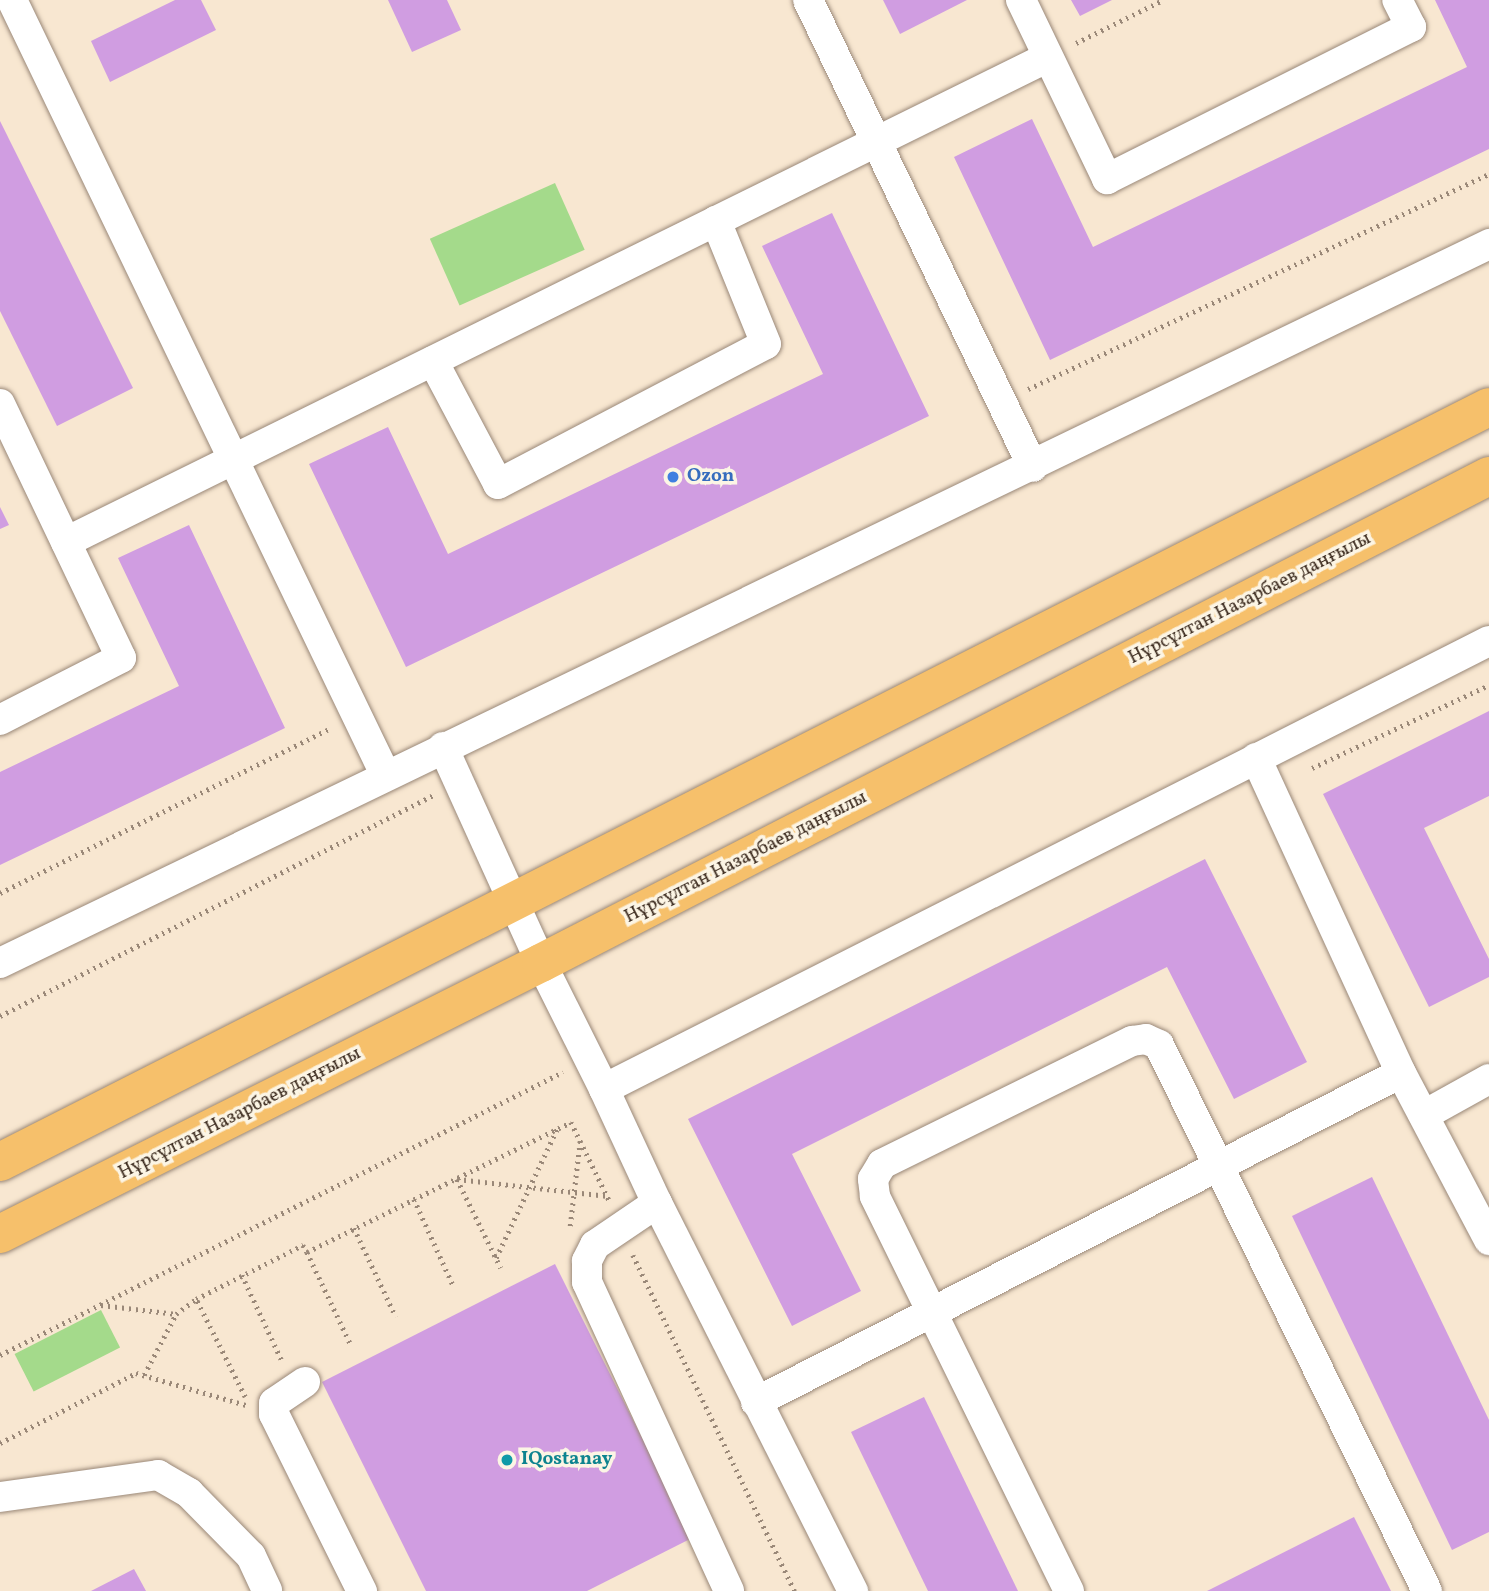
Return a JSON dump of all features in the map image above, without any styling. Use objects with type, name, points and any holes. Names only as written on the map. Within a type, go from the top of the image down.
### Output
[{"type":"main road","points":[[0,1162],[1489,407]]},
{"type":"main road","name":"Нұрсұлтан Назарбаев даңғылы","points":[[0,1234],[541,963],[1489,476]]},
{"type":"street","points":[[12,0],[386,776]]},
{"type":"street","points":[[808,0],[1033,467]]},
{"type":"street","points":[[1021,0],[1107,179],[1411,27],[1397,0]]},
{"type":"street","points":[[66,542],[1048,57]]},
{"type":"street","points":[[433,361],[498,484],[766,344],[716,221]]},
{"type":"street","points":[[0,963],[443,747],[1033,467],[1489,244]]},
{"type":"street","points":[[0,404],[121,658],[0,720]]},
{"type":"street","points":[[604,1089],[1489,641]]},
{"type":"street","points":[[443,747],[541,963],[657,1203],[853,1591]]},
{"type":"street","points":[[1256,758],[1401,1073],[1489,1240]]},
{"type":"street","points":[[1069,1591],[875,1196],[873,1179],[882,1164],[1132,1041],[1146,1039],[1158,1045],[1427,1591]]},
{"type":"street","points":[[756,1402],[1401,1073]]},
{"type":"street","points":[[1424,1115],[1489,1079]]},
{"type":"street","points":[[657,1203],[595,1245],[587,1261],[587,1282],[729,1591]]},
{"type":"street","points":[[296,1377],[274,1403],[274,1414],[362,1591]]},
{"type":"street","points":[[0,1497],[158,1475],[189,1493],[251,1556],[267,1591]]},
{"type":"path","points":[[1048,57],[1163,0]]},
{"type":"path","points":[[1002,401],[1489,174]]},
{"type":"path","points":[[1270,788],[1489,685]]},
{"type":"path","points":[[0,893],[357,715]]},
{"type":"path","points":[[0,1016],[458,782]]},
{"type":"path","points":[[0,1355],[589,1059]]},
{"type":"path","points":[[307,1252],[571,1122],[608,1196],[619,1227],[796,1591]]},
{"type":"path","points":[[496,1258],[558,1128]]},
{"type":"path","points":[[569,1237],[580,1140]]},
{"type":"path","points":[[456,1178],[608,1196]]},
{"type":"path","points":[[456,1178],[501,1268]]},
{"type":"path","points":[[414,1199],[454,1287]]},
{"type":"path","points":[[354,1228],[396,1317]]},
{"type":"path","points":[[303,1245],[351,1343]]},
{"type":"path","points":[[242,1275],[296,1377]]},
{"type":"path","points":[[145,1376],[176,1314],[196,1298]]},
{"type":"path","points":[[100,1305],[176,1314]]},
{"type":"path","points":[[0,1443],[136,1373],[250,1406]]},
{"type":"green space","points":[[555,183],[585,250],[460,305],[430,239]]},
{"type":"green space","points":[[101,1310],[120,1347],[34,1391],[15,1354]]},
{"type":"building","points":[[175,0],[201,0],[216,30],[110,82],[91,41]]},
{"type":"building","points":[[388,0],[447,0],[461,30],[412,52]]},
{"type":"building","points":[[883,0],[967,0],[900,34]]},
{"type":"building","points":[[1071,0],[1112,0],[1080,16]]},
{"type":"building","points":[[1435,0],[1489,0],[1489,149],[1050,360],[954,157],[1032,119],[1093,247],[1467,67]]},
{"type":"building","points":[[0,121],[133,388],[57,426],[0,311]]},
{"type":"building","points":[[832,213],[929,416],[406,667],[309,464],[388,427],[448,554],[823,374],[762,246]]},
{"type":"building","points":[[0,507],[9,525],[0,529]]},
{"type":"building","points":[[189,525],[285,728],[0,865],[0,772],[179,686],[118,558]]},
{"type":"building","points":[[1489,711],[1489,796],[1424,828],[1489,959],[1489,977],[1429,1007],[1323,794]]},
{"type":"building","points":[[1205,859],[1307,1062],[1234,1099],[1167,967],[792,1154],[861,1291],[792,1326],[688,1119]]},
{"type":"building","points":[[1372,1177],[1489,1420],[1489,1532],[1452,1550],[1292,1216]]},
{"type":"building","name":"IQostanay","points":[[555,1264],[692,1538],[587,1591],[426,1591],[322,1382]]},
{"type":"building","points":[[924,1397],[1018,1591],[928,1591],[851,1432]]},
{"type":"building","points":[[1354,1517],[1391,1591],[1207,1591]]},
{"type":"building","points":[[134,1569],[146,1591],[91,1591]]},
{"type":"place","name":"Ozon","points":[[673,477]]},
{"type":"place","name":"IQostanay","points":[[507,1460]]}]
